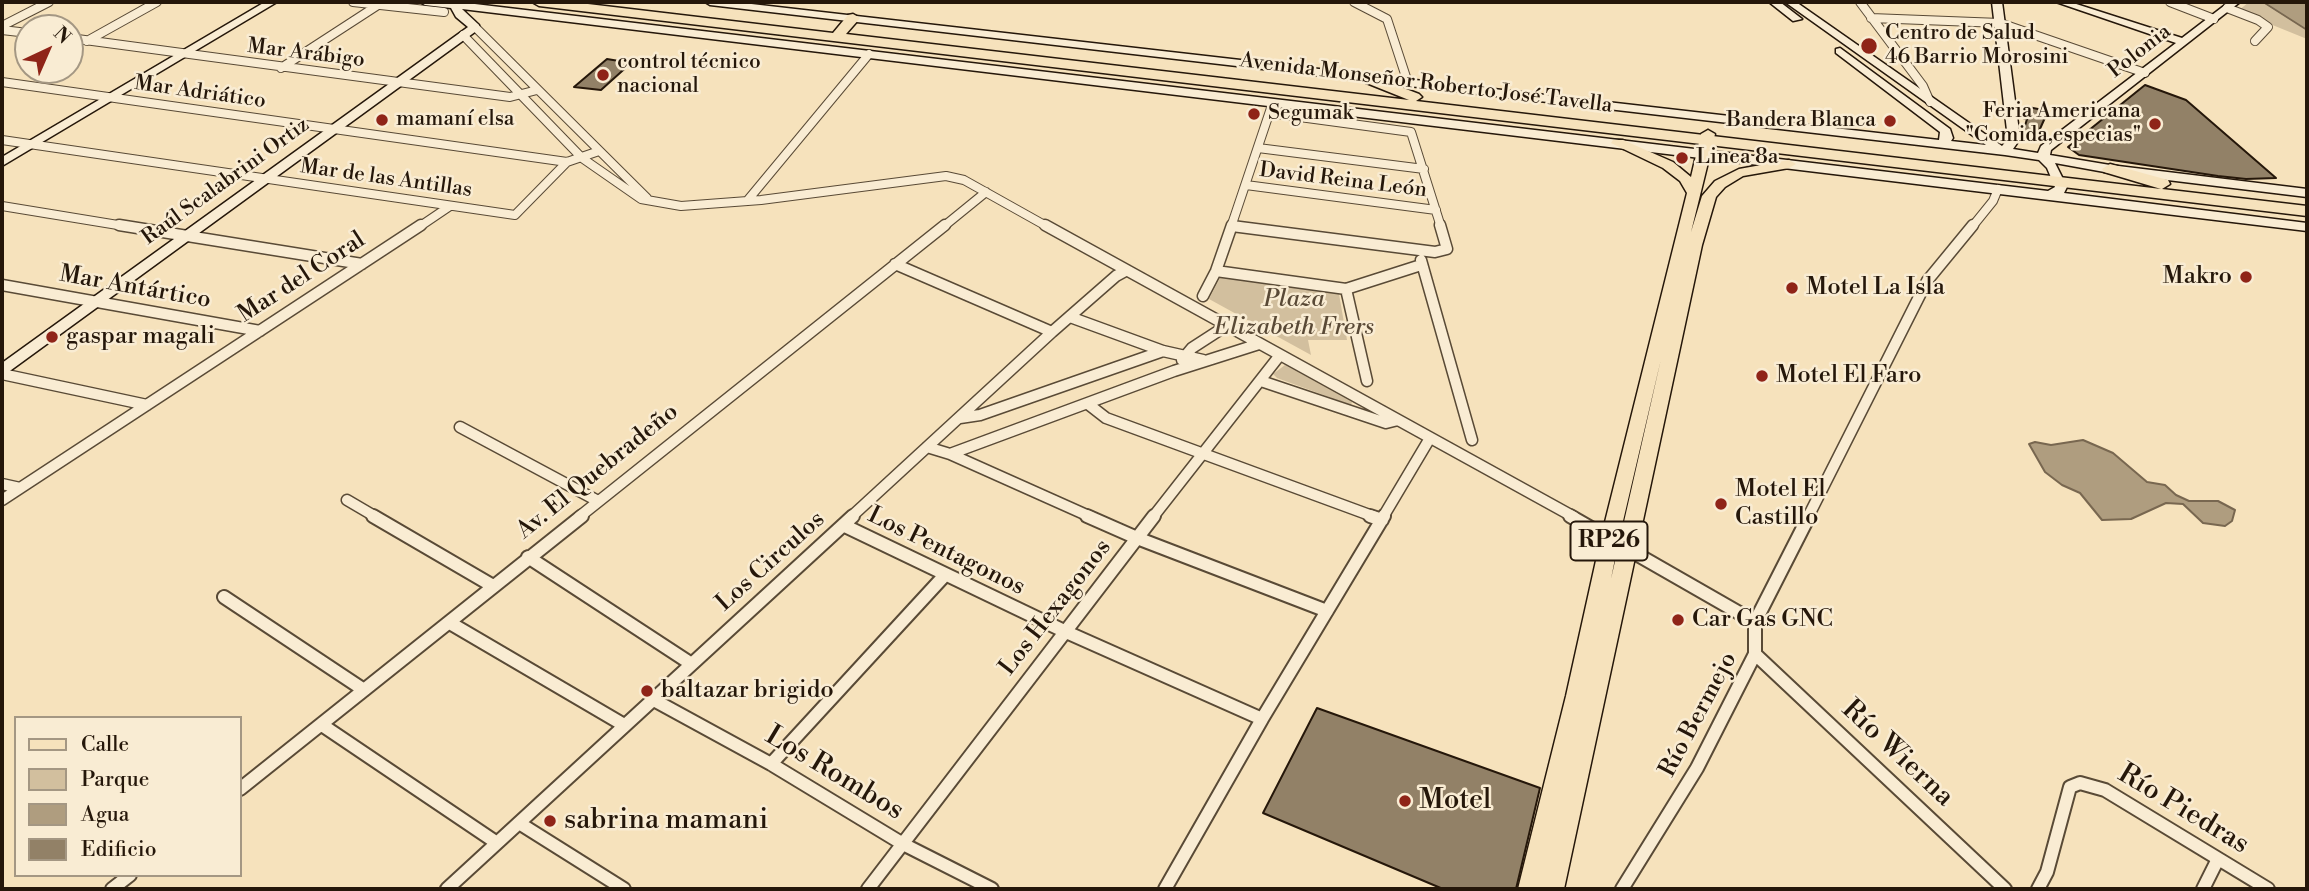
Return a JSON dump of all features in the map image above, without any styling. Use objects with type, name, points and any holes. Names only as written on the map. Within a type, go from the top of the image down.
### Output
[{"type":"highway","name":"Avenida Monseñor Roberto José Tavella","points":[[539,2],[1707,143],[2307,211]]},
{"type":"highway","name":"Avenida Monseñor Roberto José Tavella","points":[[587,2],[1422,100],[1707,143]]},
{"type":"highway","points":[[840,32],[853,18]]},
{"type":"highway","points":[[901,45],[939,62]]},
{"type":"highway","points":[[1364,77],[1422,100]]},
{"type":"highway","points":[[1373,94],[1408,83]]},
{"type":"highway","points":[[2110,169],[2184,190]]},
{"type":"highway","name":"Avenida Monseñor Roberto José Tavella","points":[[2055,184],[2184,190],[2307,204]]},
{"type":"main road","points":[[2,162],[272,2]]},
{"type":"main road","points":[[429,2],[939,62],[1272,108],[1618,143],[1707,143],[1789,164],[1997,189],[2055,184],[2307,227]]},
{"type":"main road","points":[[429,2],[444,12],[463,35]]},
{"type":"main road","points":[[710,2],[2005,151],[2110,169],[2307,194]]},
{"type":"main road","points":[[1774,2],[1937,123],[1946,131],[1947,138],[1942,144]]},
{"type":"main road","points":[[1790,2],[1972,132],[2005,151]]},
{"type":"main road","points":[[1997,2],[2014,139],[2005,151]]},
{"type":"main road","points":[[2061,2],[2185,42]]},
{"type":"main road","points":[[454,4],[460,15],[475,27]]},
{"type":"main road","name":"Polonia","points":[[2043,158],[2049,146],[2231,5]]},
{"type":"main road","name":"Raúl Scalabrini Ortiz","points":[[2,372],[475,27]]},
{"type":"main road","name":"RP26","points":[[1552,889],[1618,544],[1707,143],[1709,122],[1719,118]]},
{"type":"main road","points":[[1618,143],[1668,165],[1685,179],[1694,194]]},
{"type":"main road","points":[[2043,158],[2055,184]]},
{"type":"main road","name":"RP26","points":[[1530,889],[1577,696],[1709,196],[1720,184],[1739,173],[1789,164]]},
{"type":"street","points":[[2,28],[49,2]]},
{"type":"street","points":[[88,41],[157,2]]},
{"type":"street","points":[[353,2],[444,12]]},
{"type":"street","points":[[1354,2],[1387,19],[1408,83]]},
{"type":"street","points":[[1860,2],[1923,86],[1930,102]]},
{"type":"street","points":[[2170,2],[2214,19]]},
{"type":"street","points":[[281,68],[378,5]]},
{"type":"street","points":[[2231,5],[2268,27],[2255,41]]},
{"type":"street","points":[[1871,18],[2000,23],[2145,73]]},
{"type":"street","points":[[475,27],[655,203]]},
{"type":"street","points":[[463,35],[582,158],[630,193],[655,203],[681,206],[747,201],[946,176],[964,180],[1398,420],[1755,622]]},
{"type":"street","name":"Mar Arábigo","points":[[84,40],[510,97],[537,90]]},
{"type":"street","points":[[747,201],[869,54]]},
{"type":"street","name":"Mar Adriático","points":[[2,82],[567,162],[599,151]]},
{"type":"street","points":[[1203,296],[1216,271],[1272,108],[1407,130],[1413,135],[1447,242],[1445,251],[1420,250],[1232,226]]},
{"type":"street","name":"Mar de las Antillas","points":[[2,140],[515,215],[567,162]]},
{"type":"street","points":[[1258,148],[1424,169]]},
{"type":"street","name":"David Reina León","points":[[1246,186],[1436,210]]},
{"type":"street","name":"Río Bermejo","points":[[1622,889],[1697,768],[1755,654],[1755,622],[1927,281],[1993,201],[1997,189]]},
{"type":"street","name":"Av. El Quebradeño","points":[[242,787],[986,192]]},
{"type":"street","points":[[2,206],[362,264]]},
{"type":"street","name":"Mar del Coral","points":[[2,500],[450,206]]},
{"type":"street","points":[[1420,250],[1421,265],[1472,440]]},
{"type":"street","points":[[895,264],[1052,332]]},
{"type":"street","points":[[1216,271],[1346,289],[1421,265]]},
{"type":"street","name":"Los Circulos","points":[[447,889],[1052,332],[1116,276],[1127,270]]},
{"type":"street","name":"Mar Antártico","points":[[2,285],[261,331]]},
{"type":"street","points":[[1346,289],[1367,381]]},
{"type":"street","points":[[1070,317],[1163,351],[1206,360]]},
{"type":"street","points":[[1174,371],[1192,348],[1226,326]]},
{"type":"street","points":[[950,454],[1174,371],[1259,344]]},
{"type":"street","points":[[959,418],[981,415],[1163,351]]},
{"type":"street","name":"Los Hexagonos","points":[[868,889],[1064,631],[1280,355]]},
{"type":"street","points":[[2,372],[147,405]]},
{"type":"street","points":[[1261,381],[1386,423],[1398,420]]},
{"type":"street","points":[[1088,404],[1106,418],[1382,520]]},
{"type":"street","points":[[460,427],[598,501]]},
{"type":"street","points":[[1165,889],[1262,719],[1430,438]]},
{"type":"street","points":[[928,447],[950,454],[1137,537],[1327,611]]},
{"type":"street","points":[[2,484],[20,488]]},
{"type":"street","points":[[347,500],[493,586]]},
{"type":"street","name":"Los Pentagonos","points":[[843,525],[1064,631],[1262,719]]},
{"type":"street","points":[[528,557],[690,663]]},
{"type":"street","points":[[771,764],[945,575]]},
{"type":"street","points":[[224,597],[364,690]]},
{"type":"street","points":[[450,623],[624,725]]},
{"type":"street","name":"Río Wierna","points":[[1755,654],[2005,889]]},
{"type":"street","name":"Los Rombos","points":[[653,699],[771,764],[903,844],[992,889]]},
{"type":"street","points":[[322,725],[497,843]]},
{"type":"street","name":"Río Piedras","points":[[2038,889],[2047,872],[2070,787],[2080,783],[2105,790],[2269,889]]},
{"type":"street","points":[[519,823],[624,889]]},
{"type":"street","points":[[2203,889],[2218,859]]},
{"type":"street","points":[[112,889],[127,877]]},
{"type":"green space","points":[[2249,2],[2261,2],[2307,31],[2307,39],[2238,11]]},
{"type":"green space","name":"Plaza Elizabeth Frers","points":[[1222,274],[1339,294],[1347,340],[1308,340],[1311,355],[1209,299]]},
{"type":"green space","points":[[1285,365],[1352,402],[1351,405],[1277,378],[1273,374]]},
{"type":"water","points":[[2263,2],[2307,2],[2307,30]]},
{"type":"water","points":[[2083,440],[2113,453],[2147,482],[2165,485],[2176,495],[2189,501],[2218,501],[2235,510],[2232,521],[2225,526],[2203,523],[2183,504],[2166,503],[2131,519],[2102,520],[2080,493],[2062,485],[2045,472],[2029,444],[2035,442],[2051,445]]},
{"type":"building","name":"control técnico nacional","points":[[607,59],[631,63],[601,90],[574,87]]},
{"type":"building","name":"Feria Americana \"Comida,especias\"","points":[[2145,85],[2186,100],[2276,178],[2218,176],[2079,155],[2068,147]]},
{"type":"building","points":[[2028,107],[2048,111],[2035,140],[2022,136],[2027,119],[2023,118]]},
{"type":"building","name":"Motel","points":[[1317,708],[1540,788],[1516,889],[1443,889],[1263,813]]},
{"type":"place","name":"Centro de Salud 46 Barrio Morosini","points":[[1869,46]]},
{"type":"place","name":"control técnico nacional","points":[[603,75]]},
{"type":"place","name":"Segumak","points":[[1254,114]]},
{"type":"place","name":"mamaní elsa","points":[[382,120]]},
{"type":"place","name":"Bandera Blanca","points":[[1890,121]]},
{"type":"place","name":"Feria Americana \"Comida,especias\"","points":[[2155,124]]},
{"type":"place","name":"Linea 8a","points":[[1682,158]]},
{"type":"place","name":"Makro","points":[[2246,277]]},
{"type":"place","name":"Motel La Isla","points":[[1792,288]]},
{"type":"place","name":"gaspar magali","points":[[52,337]]},
{"type":"place","name":"Motel El Faro","points":[[1762,376]]},
{"type":"place","name":"Motel El Castillo","points":[[1721,504]]},
{"type":"place","name":"Car Gas GNC","points":[[1678,620]]},
{"type":"place","name":"baltazar brigido","points":[[647,691]]},
{"type":"place","name":"Motel","points":[[1405,801]]},
{"type":"place","name":"sabrina mamani","points":[[550,821]]}]
